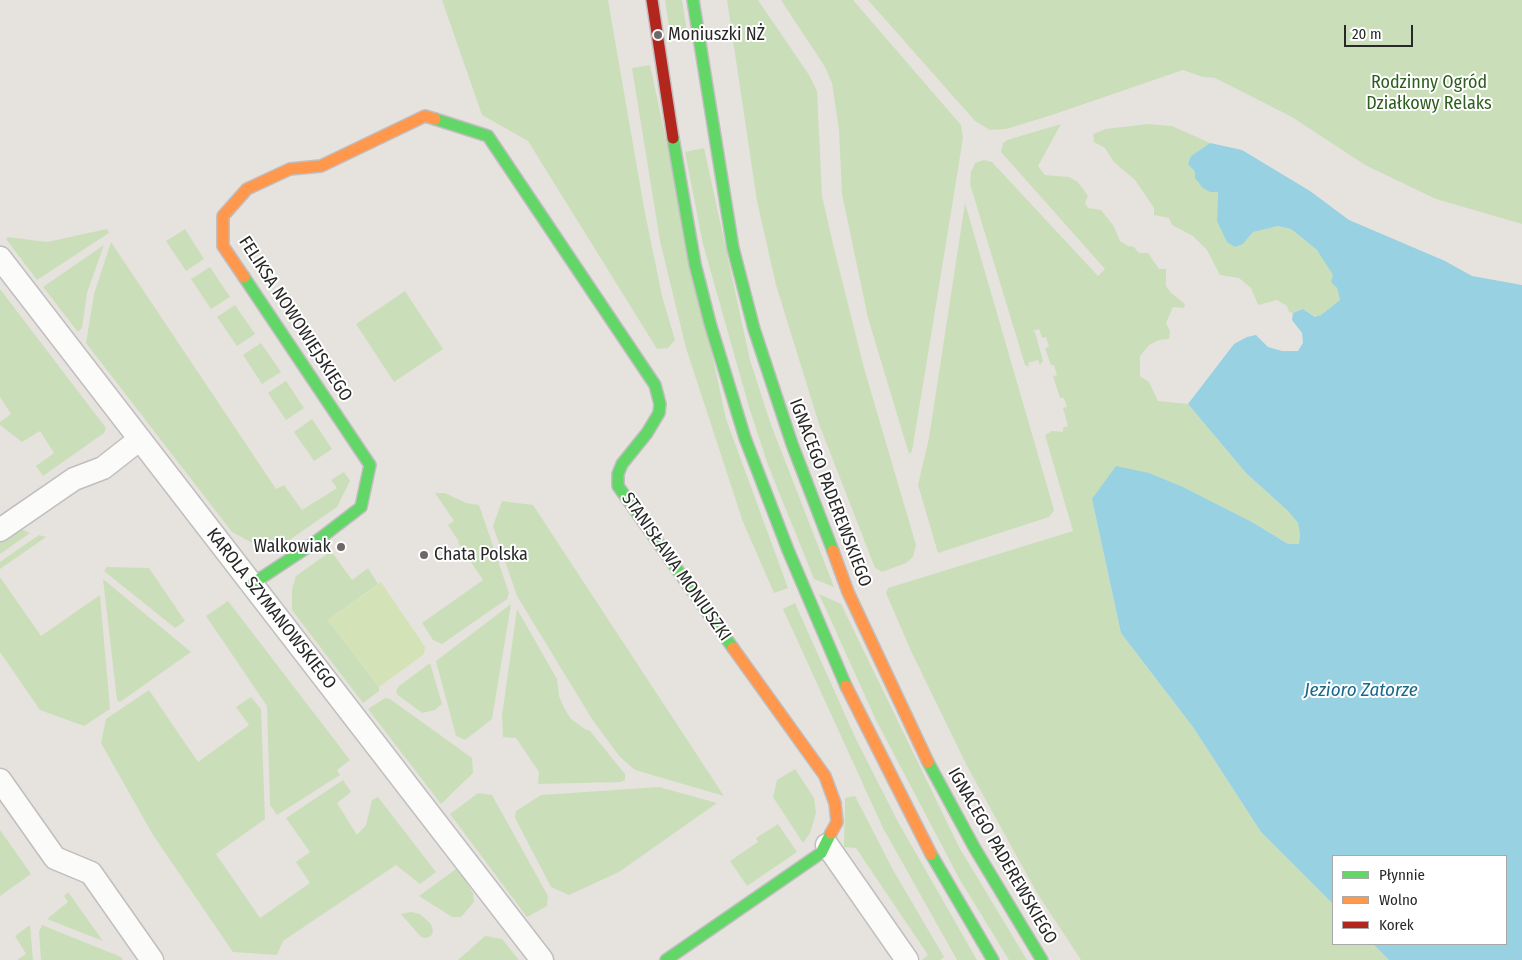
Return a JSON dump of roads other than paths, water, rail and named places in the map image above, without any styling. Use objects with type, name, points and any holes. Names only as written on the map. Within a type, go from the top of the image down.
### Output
[{"type":"main road","points":[[652,0],[677,164],[695,264],[710,323],[746,438],[795,567],[851,698],[919,832],[993,960]]},
{"type":"main road","name":"IGNACEGO PADEREWSKIEGO","points":[[692,0],[718,172],[733,248],[754,329],[792,444],[848,592],[916,739],[974,847],[1042,960]]},
{"type":"main road","name":"FELIKSA NOWOWIEJSKIEGO","points":[[252,584],[314,543],[361,508],[370,465],[223,246],[223,216],[247,189],[290,169],[321,166],[425,116],[464,127]]},
{"type":"main road","name":"STANISŁAWA MONIUSZKI","points":[[464,127],[488,136],[655,385],[660,404],[659,413],[647,434],[629,453],[622,464],[618,474],[618,486],[825,776],[835,803],[837,822],[827,845],[821,853],[666,960]]},
{"type":"street","name":"KAROLA SZYMANOWSKIEGO","points":[[0,258],[542,960]]},
{"type":"street","points":[[0,530],[74,479],[103,468],[140,439]]},
{"type":"street","points":[[0,780],[55,858],[91,873],[152,960]]},
{"type":"street","points":[[827,845],[907,960]]},
{"type":"water","name":"Jezioro Zatorze","points":[[1210,143],[1242,150],[1310,191],[1349,220],[1445,261],[1472,276],[1522,285],[1522,960],[1389,960],[1374,945],[1507,945],[1507,855],[1332,855],[1332,903],[1261,832],[1193,727],[1121,633],[1092,499],[1116,466],[1149,473],[1181,486],[1252,522],[1288,544],[1299,544],[1298,523],[1288,511],[1246,473],[1188,404],[1234,344],[1247,337],[1256,335],[1268,347],[1282,351],[1298,351],[1303,343],[1302,333],[1292,320],[1293,313],[1303,309],[1315,317],[1321,315],[1340,300],[1337,288],[1331,282],[1333,275],[1317,250],[1291,229],[1278,226],[1253,232],[1243,244],[1235,247],[1227,242],[1217,221],[1218,192],[1210,192],[1203,188],[1195,178],[1195,172],[1188,164],[1191,156]]},
{"type":"place","name":"Moniuszki NŻ","points":[[658,35]]},
{"type":"place","name":"Walkowiak","points":[[341,547]]},
{"type":"place","name":"Chata Polska","points":[[424,555]]},
{"type":"park label","name":"Rodzinny Ogród Działkowy Relaks","points":[[1429,94]]}]
